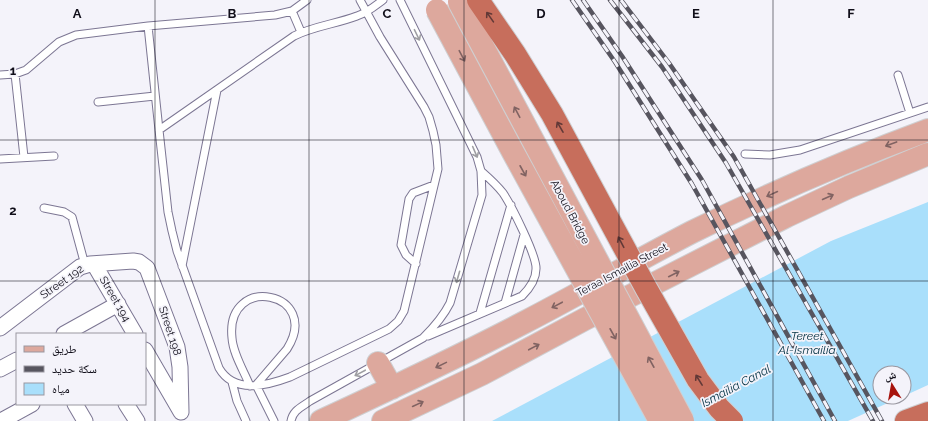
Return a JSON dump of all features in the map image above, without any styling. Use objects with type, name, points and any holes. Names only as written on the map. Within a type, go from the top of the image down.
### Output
[{"type":"highway","points":[[465,1],[515,54],[552,114],[646,288],[698,380],[732,421]]},
{"type":"highway","points":[[906,421],[928,412]]},
{"type":"main road","name":"Aboud Bridge","points":[[465,1],[630,323],[684,421]]},
{"type":"main road","name":"Aboud Bridge","points":[[435,5],[514,154],[660,421]]},
{"type":"main road","name":"Teraa Ismailia Street","points":[[321,421],[481,345],[692,233],[754,203],[867,153],[928,130]]},
{"type":"main road","points":[[383,421],[482,374],[585,319],[787,216],[849,187],[928,154]]},
{"type":"main road","points":[[378,363],[392,388]]},
{"type":"street","name":"Street 192","points":[[0,328],[76,270],[90,264],[133,261]]},
{"type":"street","name":"Street 198","points":[[133,261],[139,262],[147,268],[177,346],[184,417]]},
{"type":"street","name":"Street 194","points":[[90,264],[118,304],[134,333]]},
{"type":"street","points":[[66,333],[118,304]]},
{"type":"street","points":[[146,352],[184,417]]},
{"type":"street","points":[[0,369],[16,361]]},
{"type":"street","points":[[1,421],[30,405]]},
{"type":"street","points":[[76,405],[85,421]]},
{"type":"street","points":[[127,405],[137,421]]},
{"type":"lane","points":[[0,75],[15,74],[26,70],[59,42],[76,34],[148,26],[271,16],[292,11],[307,0]]},
{"type":"lane","points":[[148,26],[168,212],[177,251],[219,368],[226,378],[232,382],[253,386],[279,381],[290,377],[394,325],[402,316],[404,311],[438,170],[436,152],[429,117],[380,37],[360,0]]},
{"type":"lane","points":[[159,130],[294,36],[301,32],[358,16],[383,0]]},
{"type":"lane","points":[[400,0],[471,143],[481,171],[482,195],[450,303],[443,317],[423,338]]},
{"type":"lane","points":[[292,11],[301,32]]},
{"type":"lane","points":[[15,74],[24,157]]},
{"type":"lane","points":[[898,74],[910,113]]},
{"type":"lane","points":[[182,266],[217,90]]},
{"type":"lane","points":[[98,102],[155,96]]},
{"type":"lane","points":[[745,154],[770,155],[800,150],[928,107]]},
{"type":"lane","points":[[0,159],[54,156]]},
{"type":"lane","points":[[291,421],[295,410],[330,389],[423,338],[522,296],[529,289],[534,280],[536,269],[534,258],[511,205],[492,181],[481,171]]},
{"type":"lane","points":[[416,264],[406,256],[401,245],[409,199],[413,193],[434,185]]},
{"type":"lane","points":[[480,313],[511,205]]},
{"type":"lane","points":[[44,208],[64,212],[72,217],[90,264]]},
{"type":"lane","points":[[505,303],[524,235]]},
{"type":"lane","points":[[253,386],[287,349],[293,336],[294,328],[292,314],[283,302],[269,296],[262,296],[247,301],[241,306],[233,320],[231,336],[233,344],[253,386],[274,421]]},
{"type":"lane","points":[[232,382],[237,400],[246,421]]},
{"type":"water","name":"Tereet Al-Ismailia","points":[[928,202],[928,385],[912,392],[912,365],[872,365],[872,405],[883,405],[848,421],[492,421],[831,241]]},
{"type":"railway","points":[[572,0],[615,62],[692,184],[824,421]]},
{"type":"railway","points":[[583,0],[622,56],[702,180],[835,421]]},
{"type":"railway","points":[[610,0],[662,67],[726,163],[873,421]]},
{"type":"railway","points":[[621,0],[669,63],[734,157],[882,421]]},
{"type":"water label","name":"Ismaïlia Canal","points":[[736,386]]}]
